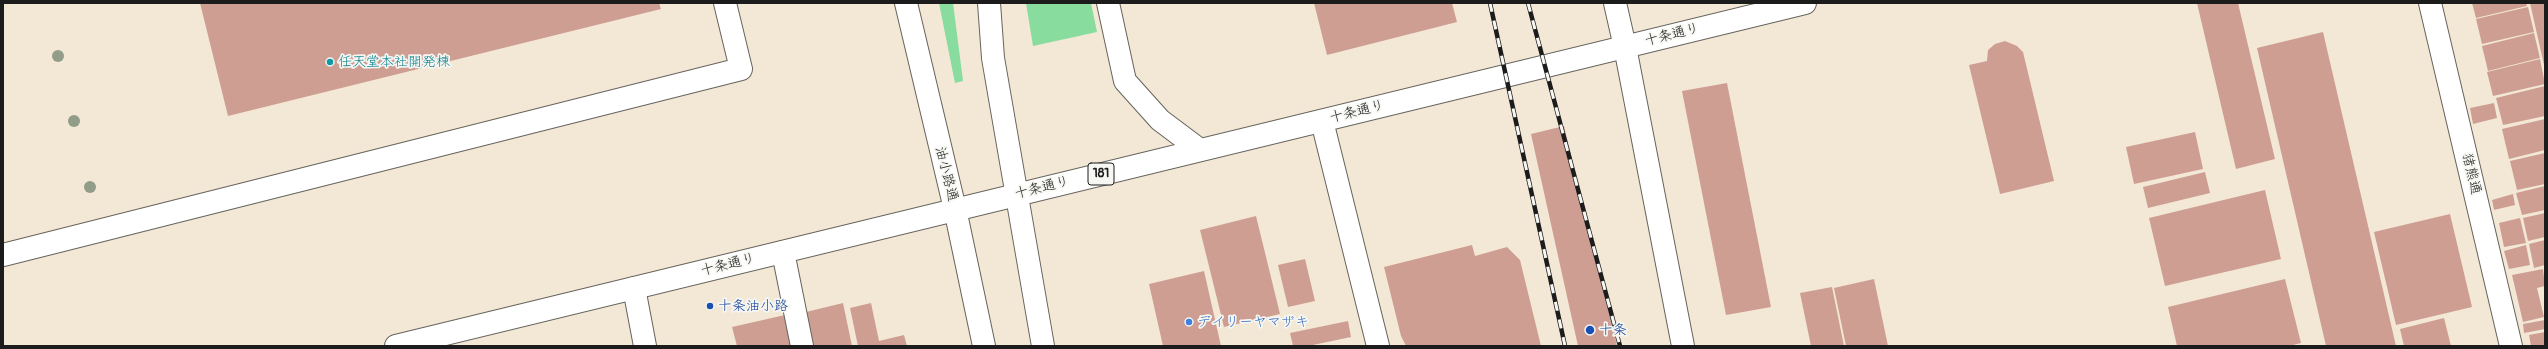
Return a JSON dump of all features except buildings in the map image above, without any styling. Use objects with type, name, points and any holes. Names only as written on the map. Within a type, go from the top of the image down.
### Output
[{"type":"street","points":[[3,255],[741,69],[725,3]]},
{"type":"street","name":"油小路通","points":[[906,3],[955,209],[984,346]]},
{"type":"street","points":[[989,3],[993,58],[1043,346]]},
{"type":"street","points":[[1108,3],[1125,81],[1160,120],[1200,150]]},
{"type":"street","points":[[1615,3],[1625,47],[1683,346]]},
{"type":"street","name":"十条通り","points":[[396,346],[1805,3]]},
{"type":"street","name":"猪熊通","points":[[2430,3],[2511,346]]},
{"type":"street","points":[[1322,121],[1378,346]]},
{"type":"street","points":[[783,252],[802,346]]},
{"type":"street","points":[[634,288],[645,346]]},
{"type":"green space","points":[[939,3],[953,3],[963,81],[955,83]]},
{"type":"green space","points":[[1026,3],[1091,3],[1097,32],[1033,46]]},
{"type":"railway","points":[[1490,3],[1565,346]]},
{"type":"railway","points":[[1528,3],[1620,346]]},
{"type":"place","name":"任天堂本社開発棟","points":[[330,62]]},
{"type":"place","name":"十条油小路","points":[[710,306]]},
{"type":"place","name":"デイリーヤマザキ","points":[[1189,322]]},
{"type":"place","name":"十条","points":[[1590,330]]}]
